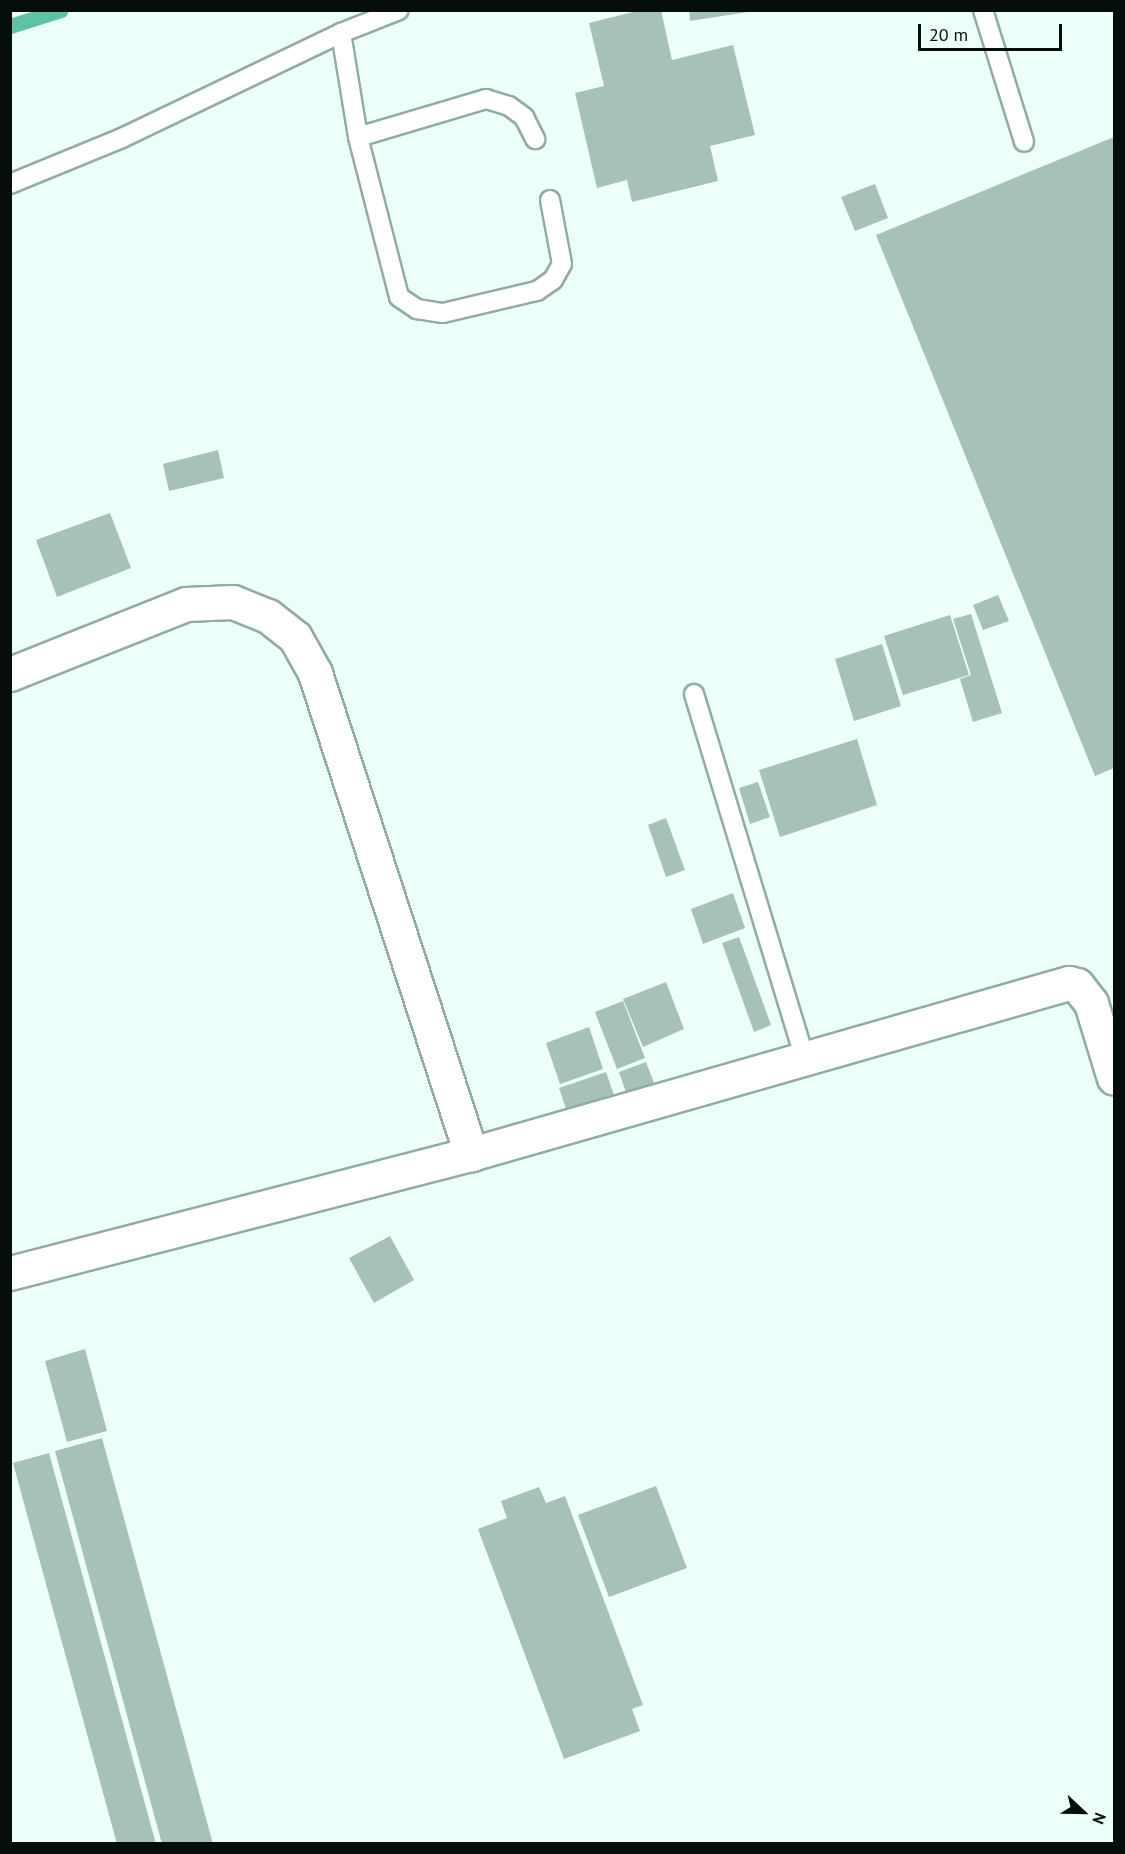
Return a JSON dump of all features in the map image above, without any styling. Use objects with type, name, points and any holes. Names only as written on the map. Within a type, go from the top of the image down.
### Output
[{"type":"street","points":[[10,674],[186,604],[233,602],[268,616],[295,637],[315,673],[471,1154]]},
{"type":"street","points":[[10,1273],[471,1154],[1069,983],[1077,985],[1091,1003],[1114,1078]]},
{"type":"lane","points":[[10,184],[122,138],[341,33],[399,10]]},
{"type":"lane","points":[[983,10],[1024,142]]},
{"type":"lane","points":[[341,33],[358,137],[399,297],[417,309],[443,313],[537,291],[553,280],[562,264],[550,200]]},
{"type":"lane","points":[[358,137],[486,99],[509,106],[524,117],[535,139]]},
{"type":"lane","points":[[694,694],[805,1059]]},
{"type":"building","points":[[641,10],[661,10],[672,60],[733,45],[755,135],[710,146],[718,181],[632,202],[627,180],[597,188],[575,93],[604,86],[589,23]]},
{"type":"building","points":[[689,10],[748,10],[748,12],[690,21]]},
{"type":"building","points":[[1114,137],[1114,768],[1095,776],[876,235]]},
{"type":"building","points":[[875,184],[888,218],[855,231],[841,197]]},
{"type":"building","points":[[218,450],[224,478],[169,491],[163,464]]},
{"type":"building","points":[[110,513],[131,568],[57,597],[36,540]]},
{"type":"building","points":[[998,595],[1009,621],[983,630],[973,605]]},
{"type":"building","points":[[971,614],[1002,713],[973,722],[960,679],[971,675],[953,619]]},
{"type":"building","points":[[950,615],[969,675],[903,695],[884,636]]},
{"type":"building","points":[[882,644],[901,706],[854,721],[835,659]]},
{"type":"building","points":[[857,739],[877,805],[780,837],[759,770]]},
{"type":"building","points":[[758,782],[770,817],[750,824],[739,788]]},
{"type":"building","points":[[666,818],[685,870],[666,877],[648,825]]},
{"type":"building","points":[[733,893],[745,928],[703,944],[691,909]]},
{"type":"building","points":[[739,937],[771,1025],[754,1032],[722,943]]},
{"type":"building","points":[[666,982],[684,1029],[643,1047],[623,999]]},
{"type":"building","points":[[623,1001],[645,1058],[617,1069],[595,1012]]},
{"type":"building","points":[[589,1027],[603,1069],[560,1084],[546,1043]]},
{"type":"building","points":[[646,1062],[657,1091],[629,1101],[619,1072]]},
{"type":"building","points":[[606,1072],[617,1104],[570,1121],[559,1088]]},
{"type":"building","points":[[390,1236],[414,1280],[374,1303],[349,1258]]},
{"type":"building","points":[[85,1349],[107,1431],[67,1442],[45,1361]]},
{"type":"building","points":[[102,1438],[213,1844],[162,1844],[55,1451]]},
{"type":"building","points":[[49,1453],[156,1844],[117,1844],[13,1463]]},
{"type":"building","points":[[656,1486],[687,1568],[609,1597],[578,1515]]},
{"type":"building","points":[[539,1487],[546,1503],[565,1496],[643,1705],[632,1709],[640,1731],[564,1759],[478,1529],[507,1518],[501,1501]]},
{"type":"waterway","points":[[10,26],[61,10]]}]
